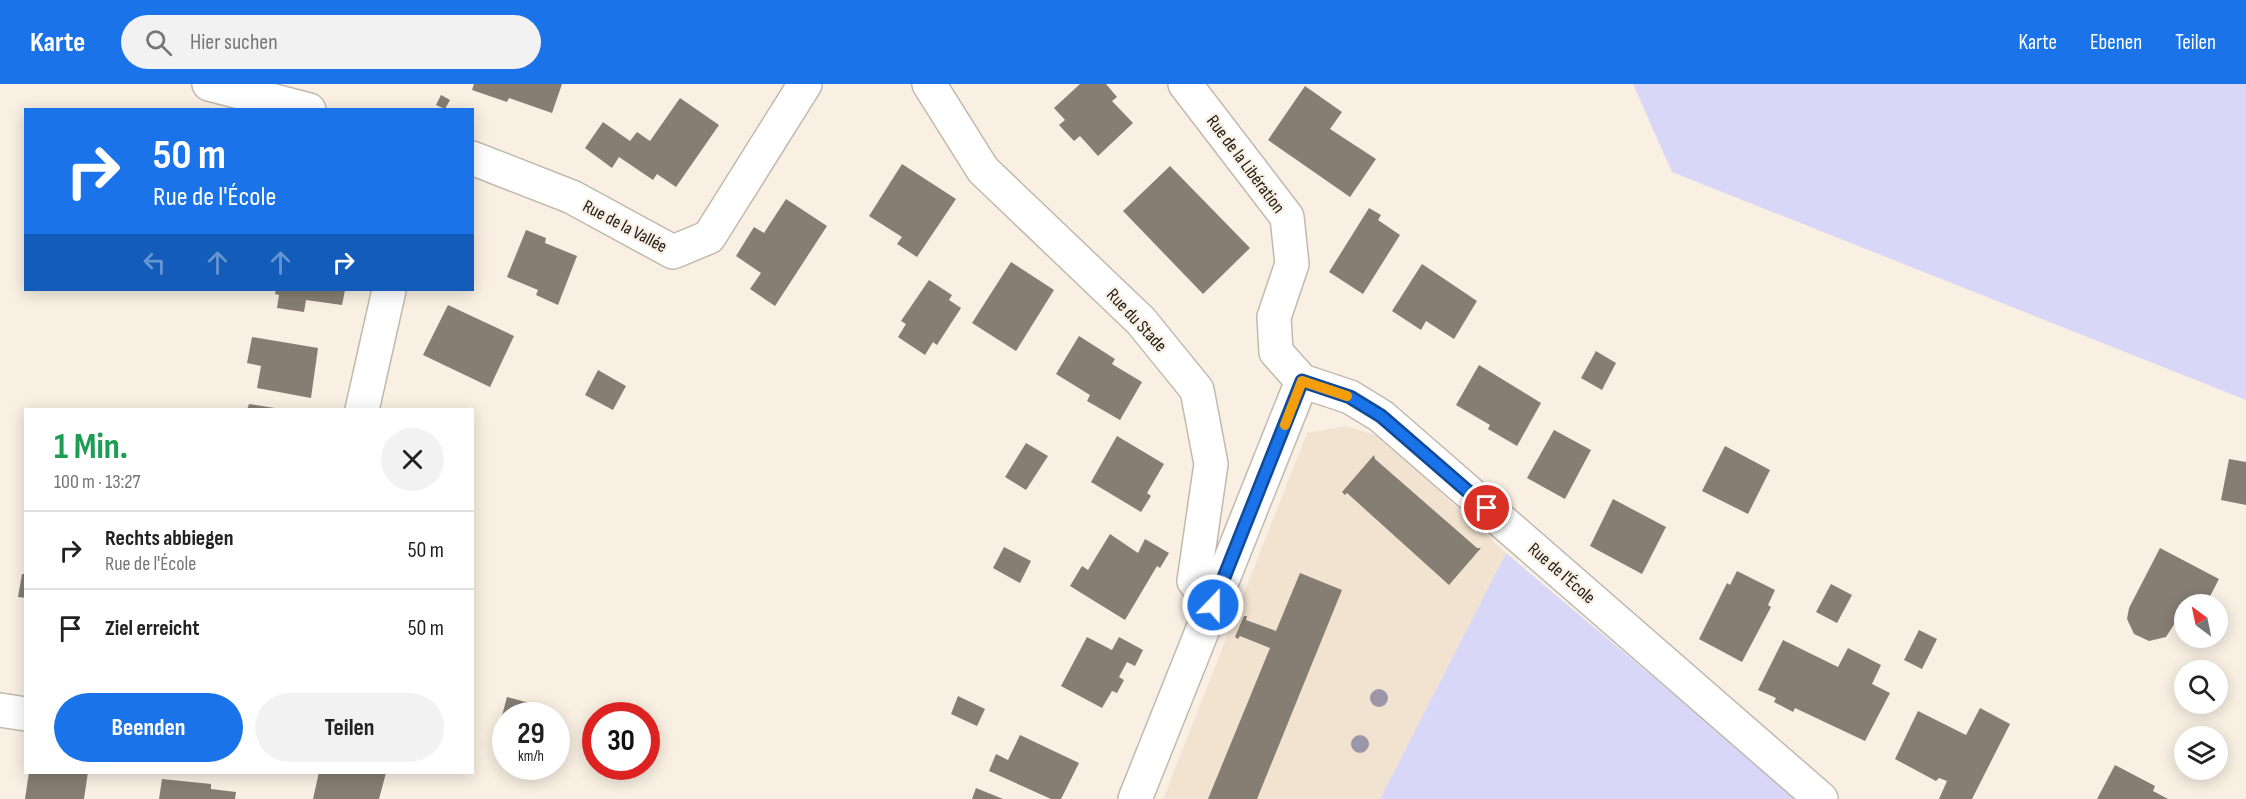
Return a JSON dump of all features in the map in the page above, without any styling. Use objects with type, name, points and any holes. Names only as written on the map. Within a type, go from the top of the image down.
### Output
[{"type":"street","points":[[209,84],[301,108]]},
{"type":"street","name":"Rue de la Vallée","points":[[474,159],[572,197],[674,252],[710,237],[805,84]]},
{"type":"street","name":"Rue du Stade","points":[[929,84],[983,170],[1141,321],[1197,390],[1211,464],[1194,581],[1213,605]]},
{"type":"street","name":"Rue de la Libération","points":[[1185,84],[1287,217],[1292,264],[1275,317],[1276,352],[1302,381]]},
{"type":"street","points":[[362,408],[389,291]]},
{"type":"street","points":[[1136,799],[1302,381]]},
{"type":"street","name":"Rue de l'École","points":[[1302,381],[1350,397],[1381,416],[1821,799]]},
{"type":"street","points":[[0,710],[24,714]]},
{"type":"shaded area","points":[[1633,84],[2246,84],[2246,400],[1672,172]]},
{"type":"shaded area","points":[[1346,426],[1381,437],[1506,553],[1380,799],[1163,799],[1307,433]]},
{"type":"shaded area","points":[[1506,553],[1798,799],[1380,799]]},
{"type":"building","points":[[474,84],[562,84],[552,113],[509,98],[507,102],[472,90]]},
{"type":"building","points":[[1080,84],[1106,84],[1117,97],[1112,101],[1133,123],[1098,156],[1080,136],[1074,141],[1059,125],[1065,120],[1054,108]]},
{"type":"building","points":[[1305,86],[1342,112],[1330,129],[1376,159],[1350,197],[1268,140]]},
{"type":"building","points":[[441,95],[450,100],[446,108],[436,105]]},
{"type":"building","points":[[680,98],[719,125],[676,187],[657,174],[653,180],[619,157],[612,168],[585,148],[603,122],[630,141],[637,132],[650,141]]},
{"type":"building","points":[[902,164],[956,199],[917,257],[897,244],[902,237],[869,216]]},
{"type":"building","points":[[1170,166],[1250,248],[1203,294],[1123,211]]},
{"type":"building","points":[[786,199],[827,226],[775,306],[750,289],[761,273],[736,256],[754,227],[764,233]]},
{"type":"building","points":[[1369,208],[1381,215],[1378,220],[1400,235],[1363,294],[1329,272]]},
{"type":"building","points":[[526,230],[546,238],[545,243],[577,256],[558,305],[536,295],[538,290],[507,277]]},
{"type":"building","points":[[1011,262],[1054,290],[1016,351],[972,323]]},
{"type":"building","points":[[1422,264],[1477,301],[1454,339],[1426,321],[1421,330],[1392,311]]},
{"type":"building","points":[[929,280],[952,295],[949,300],[961,308],[937,345],[933,342],[925,355],[898,337],[906,324],[901,321]]},
{"type":"building","points":[[276,291],[345,291],[342,305],[306,300],[304,312],[277,308],[279,295],[275,294]]},
{"type":"building","points":[[448,305],[514,336],[490,387],[423,355]]},
{"type":"building","points":[[1079,336],[1115,359],[1112,364],[1142,382],[1120,420],[1087,401],[1090,395],[1056,374]]},
{"type":"building","points":[[252,337],[318,348],[311,398],[257,388],[261,366],[247,363]]},
{"type":"building","points":[[1596,351],[1616,363],[1602,390],[1581,378]]},
{"type":"building","points":[[1479,365],[1541,403],[1517,446],[1488,429],[1490,425],[1456,405]]},
{"type":"building","points":[[598,370],[626,386],[613,410],[585,395]]},
{"type":"building","points":[[249,404],[275,408],[248,408]]},
{"type":"building","points":[[1554,430],[1591,450],[1565,499],[1527,478]]},
{"type":"building","points":[[1117,436],[1164,464],[1147,493],[1151,496],[1141,512],[1091,482]]},
{"type":"building","points":[[1026,443],[1048,456],[1026,490],[1005,477]]},
{"type":"building","points":[[1725,446],[1770,470],[1748,514],[1702,491]]},
{"type":"building","points":[[1374,455],[1375,459],[1477,548],[1481,548],[1449,585],[1347,493],[1345,495],[1342,492]]},
{"type":"building","points":[[2229,459],[2246,462],[2246,505],[2221,500]]},
{"type":"building","points":[[1613,499],[1666,527],[1642,574],[1590,546]]},
{"type":"building","points":[[1110,534],[1138,553],[1145,539],[1169,553],[1160,568],[1157,566],[1125,620],[1070,586],[1082,566],[1088,570]]},
{"type":"building","points":[[1004,547],[1031,561],[1020,583],[993,568]]},
{"type":"building","points":[[2160,548],[2219,579],[2211,594],[2174,594],[2174,625],[2166,637],[2149,641],[2134,634],[2127,619],[2129,608]]},
{"type":"building","points":[[1737,571],[1775,590],[1768,605],[1771,607],[1742,662],[1699,639],[1727,583],[1730,585]]},
{"type":"building","points":[[1300,573],[1342,590],[1257,799],[1208,799],[1270,648],[1240,636],[1238,639],[1235,637],[1244,616],[1247,616],[1246,620],[1276,631]]},
{"type":"building","points":[[22,574],[24,574],[24,598],[18,597]]},
{"type":"building","points":[[1831,584],[1852,595],[1837,623],[1816,612]]},
{"type":"building","points":[[1919,630],[1937,639],[1922,669],[1904,660]]},
{"type":"building","points":[[1087,637],[1112,650],[1119,637],[1143,650],[1135,666],[1127,662],[1119,677],[1124,680],[1117,693],[1112,691],[1102,708],[1061,686]]},
{"type":"building","points":[[1783,640],[1838,667],[1848,648],[1881,665],[1872,684],[1890,693],[1865,741],[1795,708],[1793,712],[1774,702],[1776,698],[1758,690]]},
{"type":"building","points":[[958,696],[985,709],[977,726],[951,714]]},
{"type":"building","points":[[507,697],[526,702],[506,702]]},
{"type":"building","points":[[1980,708],[2010,724],[1972,799],[1939,799],[1947,781],[1939,778],[1936,781],[1895,759],[1918,711],[1966,735]]},
{"type":"building","points":[[1020,735],[1079,763],[1061,799],[1051,799],[989,771],[996,754],[1008,760]]},
{"type":"building","points":[[2115,765],[2155,786],[2153,791],[2168,799],[2097,799]]},
{"type":"building","points":[[29,774],[88,774],[84,799],[25,799]]},
{"type":"building","points":[[319,774],[386,774],[379,799],[313,799]]},
{"type":"building","points":[[162,779],[211,784],[211,789],[236,792],[235,799],[159,799]]},
{"type":"building","points":[[976,788],[1003,799],[972,799]]},
{"type":"slow traffic","points":[[1285,425],[1302,381],[1347,396]]},
{"type":"route","points":[[1213,605],[1302,381],[1350,397],[1381,416],[1487,508]]}]
